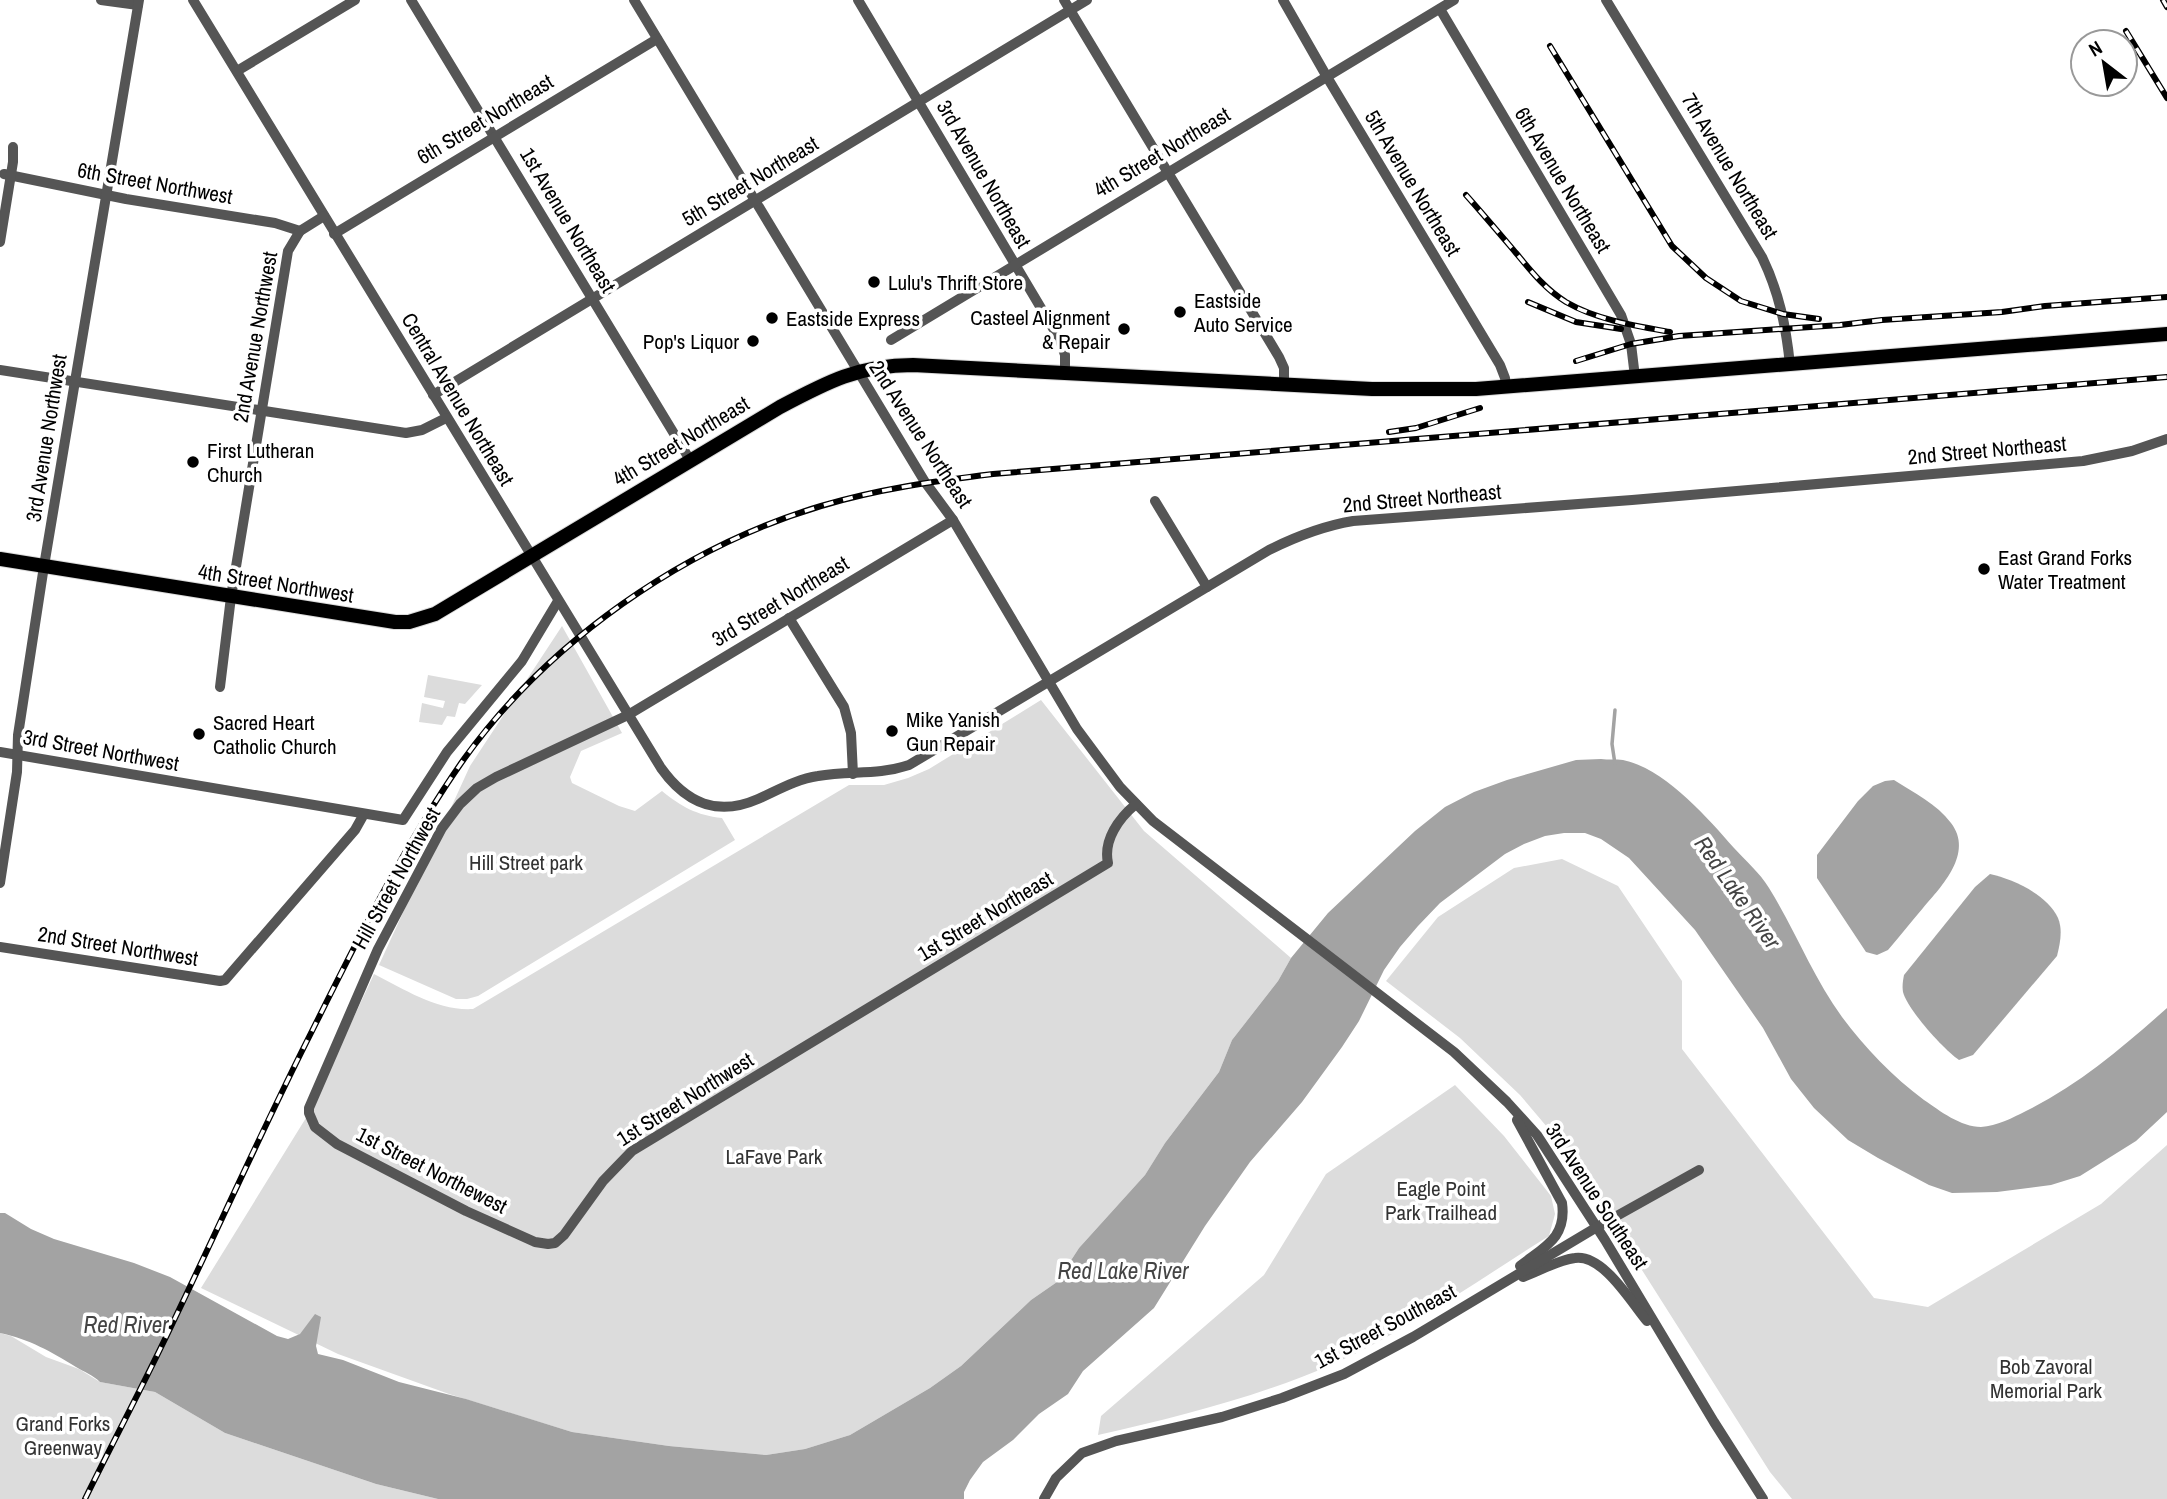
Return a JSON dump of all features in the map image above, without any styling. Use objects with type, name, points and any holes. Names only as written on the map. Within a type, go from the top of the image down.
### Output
[{"type":"main road","name":"4th Street Northeast","points":[[531,557],[780,407],[857,371],[884,365],[1409,389],[1506,388],[2167,334]]},
{"type":"main road","name":"4th Street Northwest","points":[[0,559],[231,597],[409,622],[435,614],[531,557]]},
{"type":"street","points":[[101,0],[139,2]]},
{"type":"street","name":"Central Avenue Northeast","points":[[193,0],[628,715],[671,782],[683,793],[704,804]]},
{"type":"street","points":[[237,71],[355,0]]},
{"type":"street","name":"1st Avenue Northeast","points":[[411,0],[690,460]]},
{"type":"street","name":"2nd Avenue Northeast","points":[[634,0],[857,371],[925,482],[953,520],[1092,752],[1136,804],[1153,821],[1174,835]]},
{"type":"street","name":"3rd Avenue Northeast","points":[[858,0],[1060,340],[1065,355],[1065,372]]},
{"type":"street","name":"5th Street Northeast","points":[[433,395],[919,103],[1068,5],[1087,0]]},
{"type":"street","name":"5th Avenue Northeast","points":[[1283,0],[1500,365],[1506,388]]},
{"type":"street","name":"4th Street Northeast","points":[[891,340],[1454,0]]},
{"type":"street","name":"7th Avenue Northeast","points":[[1606,0],[1762,257],[1772,277],[1783,314],[1790,365]]},
{"type":"street","name":"3rd Avenue Northwest","points":[[0,883],[17,772],[18,735],[44,566],[139,2]]},
{"type":"street","points":[[1068,5],[1279,357],[1284,368],[1284,384]]},
{"type":"street","name":"6th Avenue Northeast","points":[[1440,9],[1621,315],[1631,344],[1635,377]]},
{"type":"street","name":"6th Street Northeast","points":[[334,234],[657,39]]},
{"type":"street","points":[[0,242],[7,174],[13,147]]},
{"type":"street","name":"6th Street Northwest","points":[[7,174],[106,195],[275,223],[300,231]]},
{"type":"street","name":"2nd Avenue Northwest","points":[[220,687],[231,597],[286,263],[293,241],[300,231],[324,216]]},
{"type":"street","points":[[0,370],[407,433],[422,430],[446,418]]},
{"type":"street","name":"2nd Street Northeast","points":[[704,804],[715,807],[735,806],[804,779],[830,774],[887,771],[909,765],[1207,587],[1289,540],[1320,528],[1353,521],[2083,461],[2132,451],[2167,439]]},
{"type":"street","points":[[1155,501],[1207,587]]},
{"type":"street","name":"3rd Street Northeast","points":[[628,715],[953,520]]},
{"type":"street","name":"3rd Street Northwest","points":[[0,752],[403,820],[447,752],[522,661],[558,601]]},
{"type":"street","points":[[789,618],[844,706],[851,733],[853,774]]},
{"type":"street","name":"Hill Street Northwest","points":[[309,1108],[378,949],[442,828],[460,804],[477,788],[496,777],[628,715]]},
{"type":"street","name":"1st Street Northeast","points":[[823,1037],[1108,863],[1107,851],[1112,832],[1126,812],[1136,804]]},
{"type":"street","name":"2nd Street Northwest","points":[[0,947],[220,981],[229,978],[355,831],[364,814]]},
{"type":"street","name":"3rd Avenue Southeast","points":[[1174,835],[1454,1052],[1507,1102],[1546,1147],[1763,1499]]},
{"type":"street","name":"1st Street Northwest","points":[[555,1242],[564,1235],[603,1181],[632,1151],[823,1037]]},
{"type":"street","points":[[1488,1292],[1554,1239],[1561,1230],[1564,1219],[1562,1203],[1507,1102]]},
{"type":"street","name":"1st Street Northewest","points":[[309,1108],[315,1127],[337,1144],[466,1211],[536,1242],[555,1242]]},
{"type":"street","name":"1st Street Southeast","points":[[1044,1499],[1056,1478],[1082,1454],[1097,1447],[1222,1417],[1344,1374],[1413,1337],[1597,1227],[1699,1170]]},
{"type":"street","points":[[1488,1292],[1574,1258],[1589,1259],[1601,1266],[1671,1350]]},
{"type":"green space","name":"Hill Street park","points":[[562,626],[622,733],[581,751],[570,777],[572,783],[635,811],[662,791],[690,809],[722,818],[735,840],[478,996],[456,999],[379,965],[470,766]]},
{"type":"green space","points":[[428,675],[482,685],[465,704],[459,703],[455,717],[447,716],[442,725],[419,722],[422,703],[443,708],[445,701],[424,697]]},
{"type":"green space","name":"LaFave Park","points":[[1041,700],[1144,831],[1291,958],[1278,981],[1232,1040],[1219,1072],[1165,1143],[1145,1175],[1079,1248],[1057,1282],[1031,1300],[961,1366],[930,1388],[850,1435],[805,1449],[766,1455],[669,1446],[572,1432],[449,1394],[338,1354],[201,1288],[309,1113],[374,974],[434,1003],[473,1009],[849,785],[884,785],[929,769]]},
{"type":"green space","name":"Bob Zavoral Memorial Park","points":[[1562,859],[1618,886],[1682,981],[1682,1049],[1874,1298],[1928,1307],[2101,1204],[2167,1145],[2167,1499],[1792,1499],[1770,1472],[1564,1147],[1520,1095],[1460,1038],[1386,981],[1438,917],[1514,868]]},
{"type":"green space","name":"Eagle Point Park Trailhead","points":[[1455,1085],[1504,1136],[1551,1196],[1555,1214],[1549,1236],[1388,1337],[1333,1364],[1217,1405],[1098,1435],[1101,1416],[1264,1275],[1326,1174]]},
{"type":"green space","name":"Grand Forks Greenway","points":[[0,1333],[11,1336],[46,1357],[79,1369],[100,1382],[155,1392],[225,1433],[376,1484],[438,1499],[0,1499]]},
{"type":"water","name":"Red Lake River","points":[[1576,760],[1623,760],[1654,773],[1698,809],[1765,882],[1822,986],[1851,1029],[1890,1072],[1944,1113],[1958,1121],[1981,1127],[2015,1116],[2045,1101],[2082,1077],[2167,1008],[2167,1112],[2136,1141],[2080,1176],[2051,1185],[1997,1192],[1952,1193],[1929,1185],[1848,1140],[1814,1108],[1791,1079],[1763,1028],[1695,930],[1629,858],[1601,839],[1585,833],[1564,833],[1545,836],[1505,854],[1440,903],[1418,926],[1384,970],[1359,1021],[1342,1047],[1302,1102],[1250,1162],[1205,1226],[1154,1308],[1083,1371],[1068,1394],[1039,1414],[1013,1440],[983,1462],[970,1480],[964,1492],[964,1499],[438,1499],[376,1484],[225,1433],[155,1392],[100,1382],[40,1347],[0,1333],[0,1213],[5,1213],[54,1239],[170,1277],[277,1336],[288,1339],[300,1334],[315,1314],[321,1317],[316,1346],[318,1354],[343,1360],[399,1382],[466,1399],[572,1432],[669,1446],[766,1455],[805,1449],[850,1435],[930,1388],[961,1366],[1031,1300],[1057,1282],[1079,1248],[1145,1175],[1165,1143],[1219,1072],[1232,1040],[1278,981],[1291,958],[1328,913],[1415,831],[1445,807],[1474,792]]},
{"type":"water","points":[[1894,780],[1925,799],[1945,816],[1957,834],[1959,846],[1953,869],[1939,890],[1888,950],[1877,955],[1866,952],[1817,878],[1817,855],[1858,801],[1873,786]]},
{"type":"water","points":[[1990,874],[2019,884],[2046,902],[2058,918],[2060,942],[2057,956],[1973,1055],[1959,1060],[1936,1039],[1911,1008],[1903,992],[1903,979],[1975,887]]},
{"type":"waterway","points":[[1615,710],[1612,744],[1615,764]]},
{"type":"railway","points":[[2163,0],[2167,7]]},
{"type":"railway","points":[[1550,46],[1672,246],[1706,278],[1741,301],[1783,314],[1819,319]]},
{"type":"railway","points":[[2139,52],[2167,98]]},
{"type":"railway","points":[[1466,195],[1539,279],[1566,302],[1604,318],[1670,332]]},
{"type":"railway","points":[[1576,361],[1631,344],[1679,336],[2167,297]]},
{"type":"railway","points":[[1528,302],[1576,322],[1621,329]]},
{"type":"railway","points":[[85,1499],[346,963],[402,858],[442,791],[498,716],[577,638],[622,604],[719,546],[769,524],[842,500],[907,486],[993,474],[2167,377]]},
{"type":"railway","points":[[1389,432],[1416,428],[1480,408]]},
{"type":"place","name":"Lulu's Thrift Store","points":[[874,282]]},
{"type":"place","name":"Eastside Auto Service","points":[[1180,312]]},
{"type":"place","name":"Eastside Express","points":[[772,318]]},
{"type":"place","name":"Casteel Alignment & Repair","points":[[1124,329]]},
{"type":"place","name":"Pop's Liquor","points":[[753,341]]},
{"type":"place","name":"First Lutheran Church","points":[[193,462]]},
{"type":"place","name":"East Grand Forks Water Treatment","points":[[1984,569]]},
{"type":"place","name":"Mike Yanish Gun Repair","points":[[892,731]]},
{"type":"place","name":"Sacred Heart Catholic Church","points":[[199,734]]},
{"type":"water label","name":"Red River","points":[[126,1324]]}]
